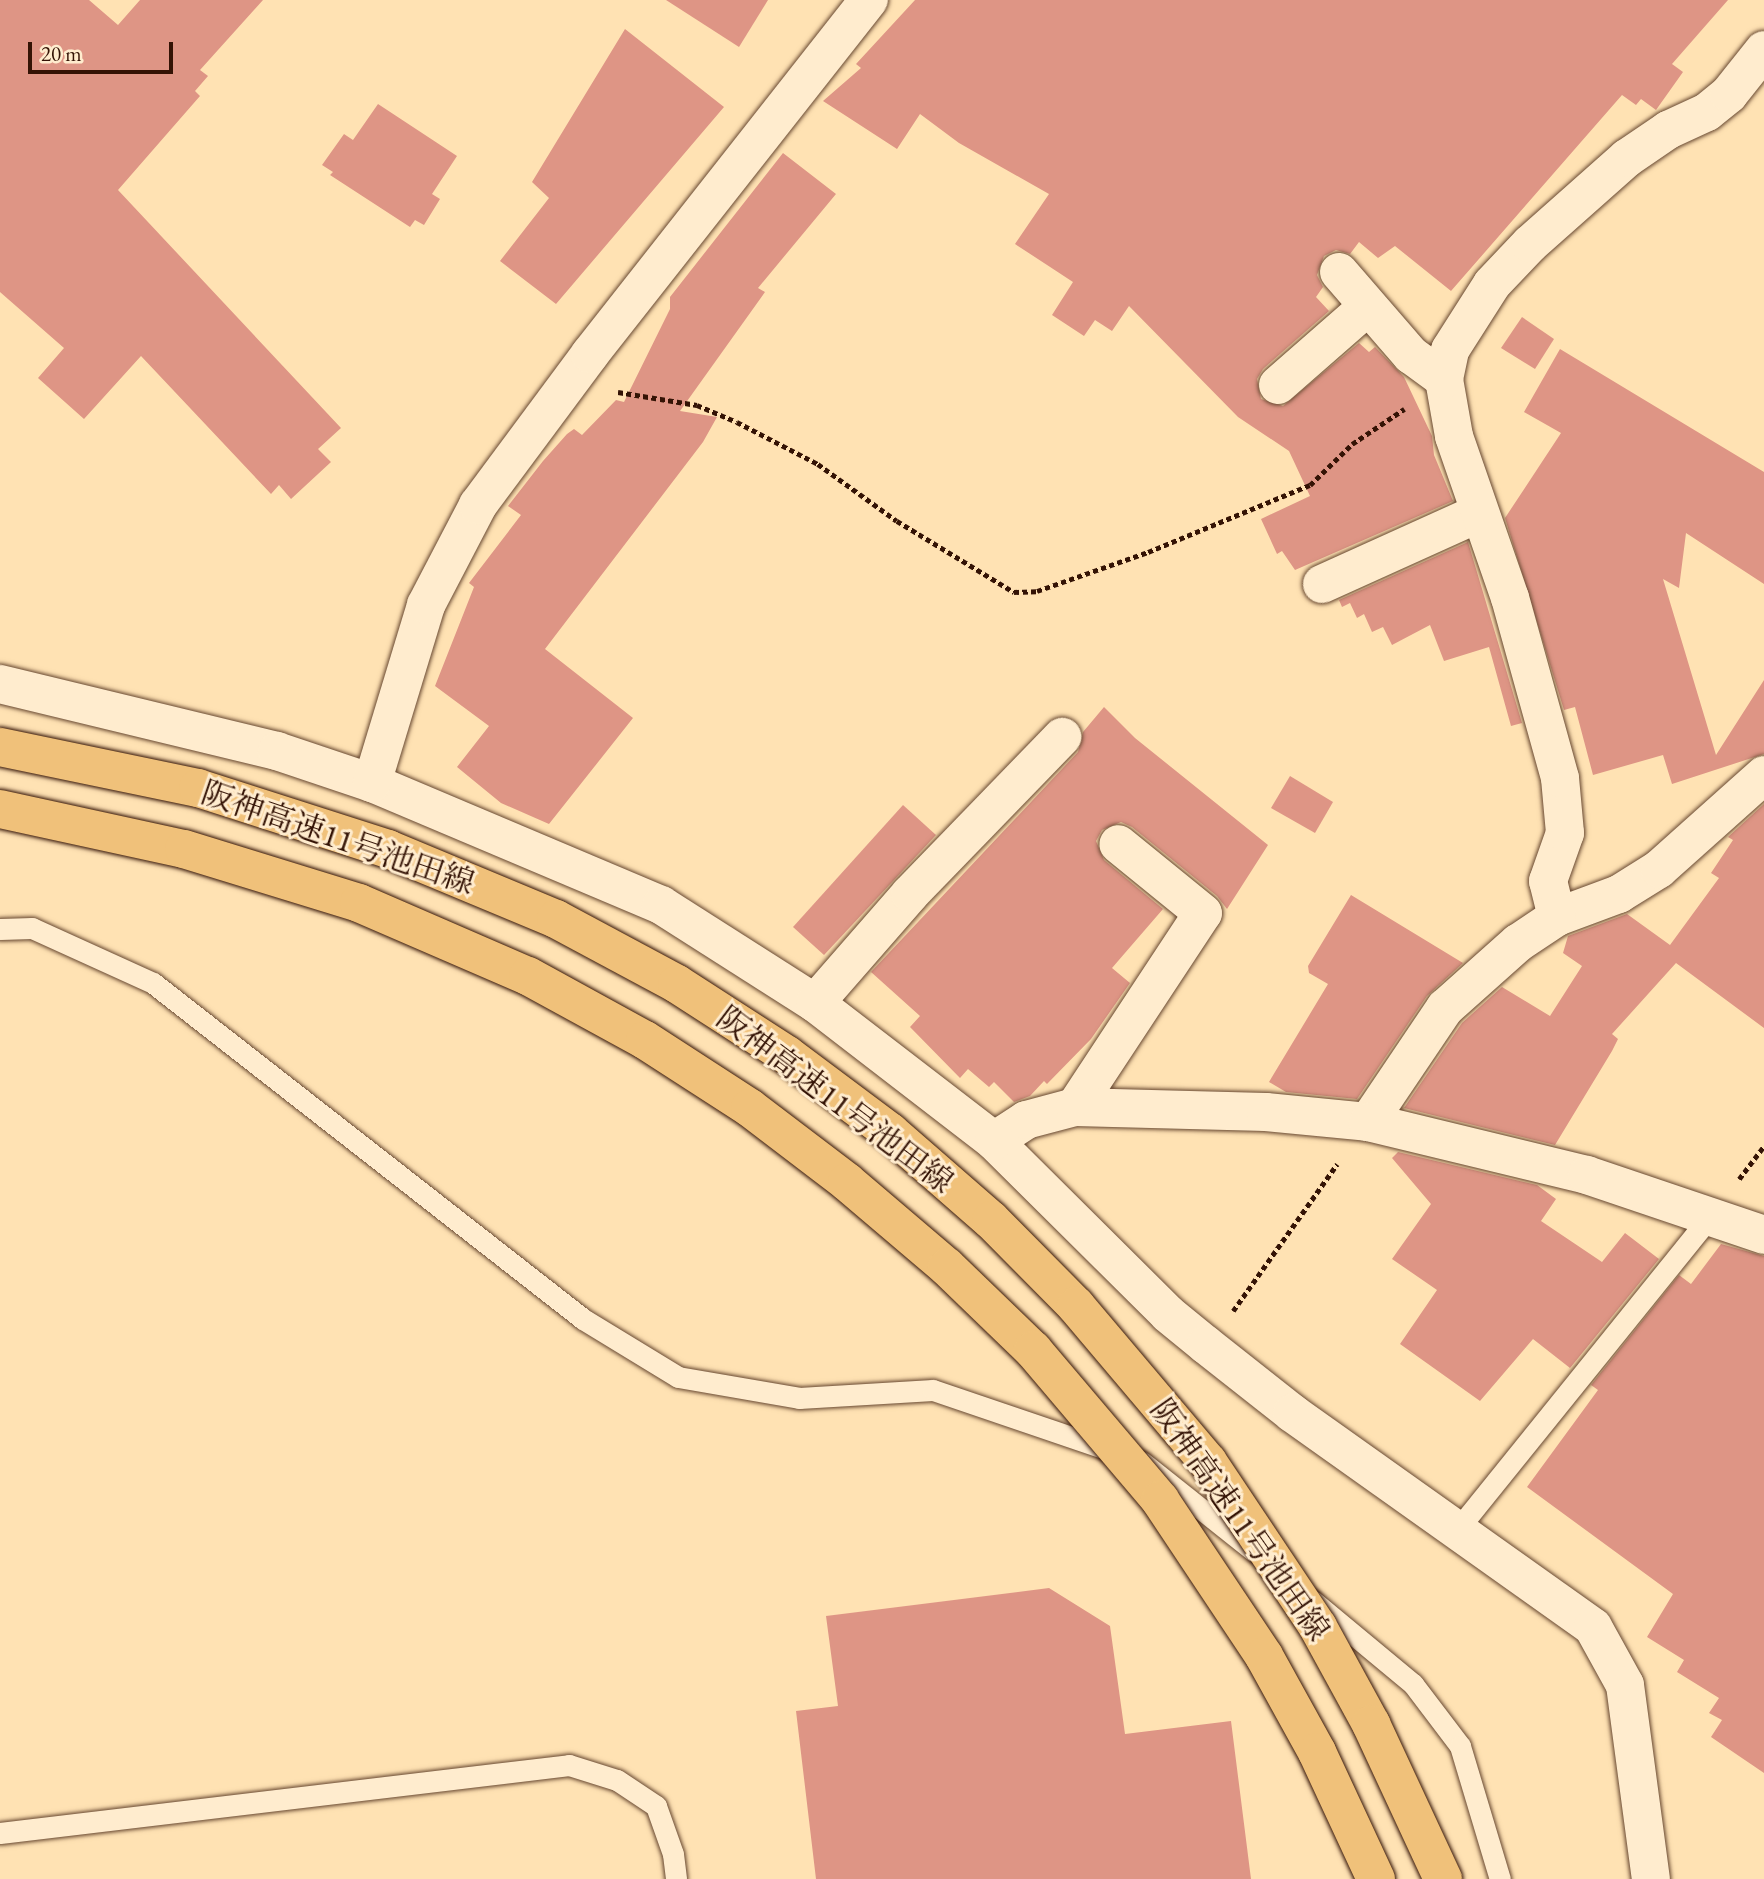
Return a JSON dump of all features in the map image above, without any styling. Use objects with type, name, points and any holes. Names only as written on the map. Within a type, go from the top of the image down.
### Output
[{"type":"highway","name":"阪神高速11号池田線","points":[[0,747],[198,788],[388,849],[556,919],[688,991],[787,1055],[890,1132],[991,1220],[1076,1306],[1208,1462],[1318,1627],[1400,1781],[1443,1879]]},
{"type":"highway","name":"阪神高速11号池田線","points":[[0,810],[184,849],[359,903],[516,971],[657,1048],[750,1108],[847,1182],[947,1267],[1034,1350],[1160,1500],[1264,1656],[1317,1752],[1376,1879]]},
{"type":"street","points":[[372,783],[426,605],[478,505],[565,386],[869,0]]},
{"type":"street","points":[[1558,917],[1548,881],[1565,833],[1560,778],[1507,586],[1454,436],[1444,379],[1450,350],[1467,319],[1492,284],[1530,244],[1627,158],[1668,130],[1707,112],[1729,94],[1764,50]]},
{"type":"street","points":[[1339,272],[1366,308],[1411,355],[1444,379]]},
{"type":"street","points":[[1278,384],[1366,308]]},
{"type":"street","points":[[1322,584],[1479,513]]},
{"type":"street","points":[[0,684],[277,751],[372,783],[661,905],[815,1003],[994,1141],[1168,1314],[1206,1345],[1292,1413],[1593,1627],[1625,1685],[1651,1879]]},
{"type":"street","points":[[815,1003],[910,894],[1062,737]]},
{"type":"street","points":[[1368,1122],[1445,1008],[1518,943],[1558,917],[1619,894],[1659,869],[1764,775]]},
{"type":"street","points":[[1075,1107],[1203,913],[1118,844]]},
{"type":"street","points":[[994,1141],[1026,1120],[1075,1107],[1266,1112],[1368,1122],[1518,1157],[1710,1216],[1764,1236]]},
{"type":"lane","points":[[0,929],[32,928],[153,983],[583,1319],[678,1377],[799,1398],[933,1390],[1152,1466],[1413,1684],[1460,1746],[1500,1879]]},
{"type":"lane","points":[[1457,1530],[1710,1216]]},
{"type":"lane","points":[[0,1833],[569,1765],[617,1780],[656,1806],[673,1854],[676,1879]]},
{"type":"path","points":[[565,386],[697,405],[737,422],[818,464],[897,521],[1014,592],[1037,591],[1148,552],[1310,485],[1352,443],[1444,379]]},
{"type":"path","points":[[1206,1345],[1368,1122]]},
{"type":"building","points":[[0,0],[89,0],[118,25],[140,0],[263,0],[200,70],[208,76],[195,91],[200,96],[118,190],[341,428],[318,449],[331,462],[291,499],[279,485],[271,494],[141,356],[84,419],[38,378],[64,348],[0,292]]},
{"type":"building","points":[[666,0],[768,0],[739,47]]},
{"type":"building","points":[[915,0],[1728,0],[1672,64],[1683,72],[1656,110],[1641,99],[1636,105],[1622,95],[1451,291],[1395,246],[1378,258],[1359,242],[1350,254],[1336,250],[1324,256],[1317,275],[1323,287],[1316,297],[1329,311],[1263,369],[1257,379],[1261,399],[1283,406],[1359,343],[1369,352],[1375,347],[1404,377],[1432,436],[1434,455],[1453,501],[1295,570],[1282,551],[1277,554],[1261,519],[1310,496],[1289,451],[1238,417],[1129,306],[1112,331],[1095,320],[1084,336],[1052,315],[1073,282],[1015,244],[1049,194],[959,143],[920,114],[897,149],[823,101],[861,68],[856,64]]},
{"type":"building","points":[[625,29],[724,107],[556,304],[500,261],[549,198],[532,182]]},
{"type":"building","points":[[378,104],[457,156],[432,194],[440,199],[424,225],[415,220],[410,227],[330,175],[333,172],[322,165],[344,134],[353,140]]},
{"type":"building","points":[[783,153],[836,194],[758,288],[765,292],[680,411],[717,417],[703,442],[545,649],[633,718],[549,824],[501,803],[457,767],[489,726],[435,686],[474,587],[469,583],[521,515],[508,506],[543,461],[567,434],[574,429],[582,435],[616,400],[624,402],[670,309],[670,297]]},
{"type":"building","points":[[1522,317],[1554,339],[1535,369],[1501,348]]},
{"type":"building","points":[[1560,349],[1764,472],[1764,584],[1686,533],[1679,588],[1663,579],[1716,755],[1764,680],[1764,754],[1672,784],[1663,755],[1593,775],[1575,707],[1564,710],[1505,518],[1561,433],[1524,412]]},
{"type":"building","points":[[1468,542],[1522,723],[1511,726],[1489,647],[1444,661],[1430,625],[1392,645],[1383,627],[1372,632],[1364,614],[1357,618],[1350,603],[1342,607],[1339,600]]},
{"type":"building","points":[[1104,707],[1135,738],[1268,845],[1227,909],[1217,896],[1132,827],[1121,822],[1102,830],[1096,841],[1104,860],[1163,909],[1112,968],[1130,983],[1091,1039],[1047,1084],[1044,1081],[1030,1096],[1014,1102],[994,1082],[989,1087],[968,1069],[960,1078],[910,1027],[920,1016],[871,972],[1078,752],[1083,732]]},
{"type":"building","points":[[1290,776],[1333,802],[1315,833],[1271,808]]},
{"type":"building","points":[[1764,804],[1764,1028],[1676,963],[1612,1034],[1618,1039],[1612,1051],[1555,1145],[1404,1108],[1462,1023],[1502,987],[1550,1016],[1582,966],[1563,953],[1568,936],[1627,914],[1670,945],[1719,878],[1711,873],[1733,840],[1728,837]]},
{"type":"building","points":[[903,805],[936,835],[824,955],[793,927]]},
{"type":"building","points":[[1351,895],[1463,963],[1427,996],[1357,1099],[1286,1092],[1269,1082],[1328,984],[1309,973],[1308,966]]},
{"type":"building","points":[[1398,1152],[1537,1185],[1556,1199],[1541,1221],[1602,1262],[1625,1233],[1659,1259],[1570,1368],[1533,1339],[1480,1401],[1400,1344],[1437,1290],[1392,1259],[1431,1204],[1392,1158]]},
{"type":"building","points":[[1721,1244],[1764,1256],[1764,1773],[1711,1737],[1722,1720],[1709,1713],[1719,1698],[1677,1672],[1684,1660],[1647,1637],[1673,1594],[1527,1487],[1598,1390],[1591,1385],[1679,1275],[1691,1284]]},
{"type":"building","points":[[1049,1588],[1110,1626],[1125,1734],[1231,1721],[1251,1879],[816,1879],[796,1711],[838,1706],[826,1616]]}]
